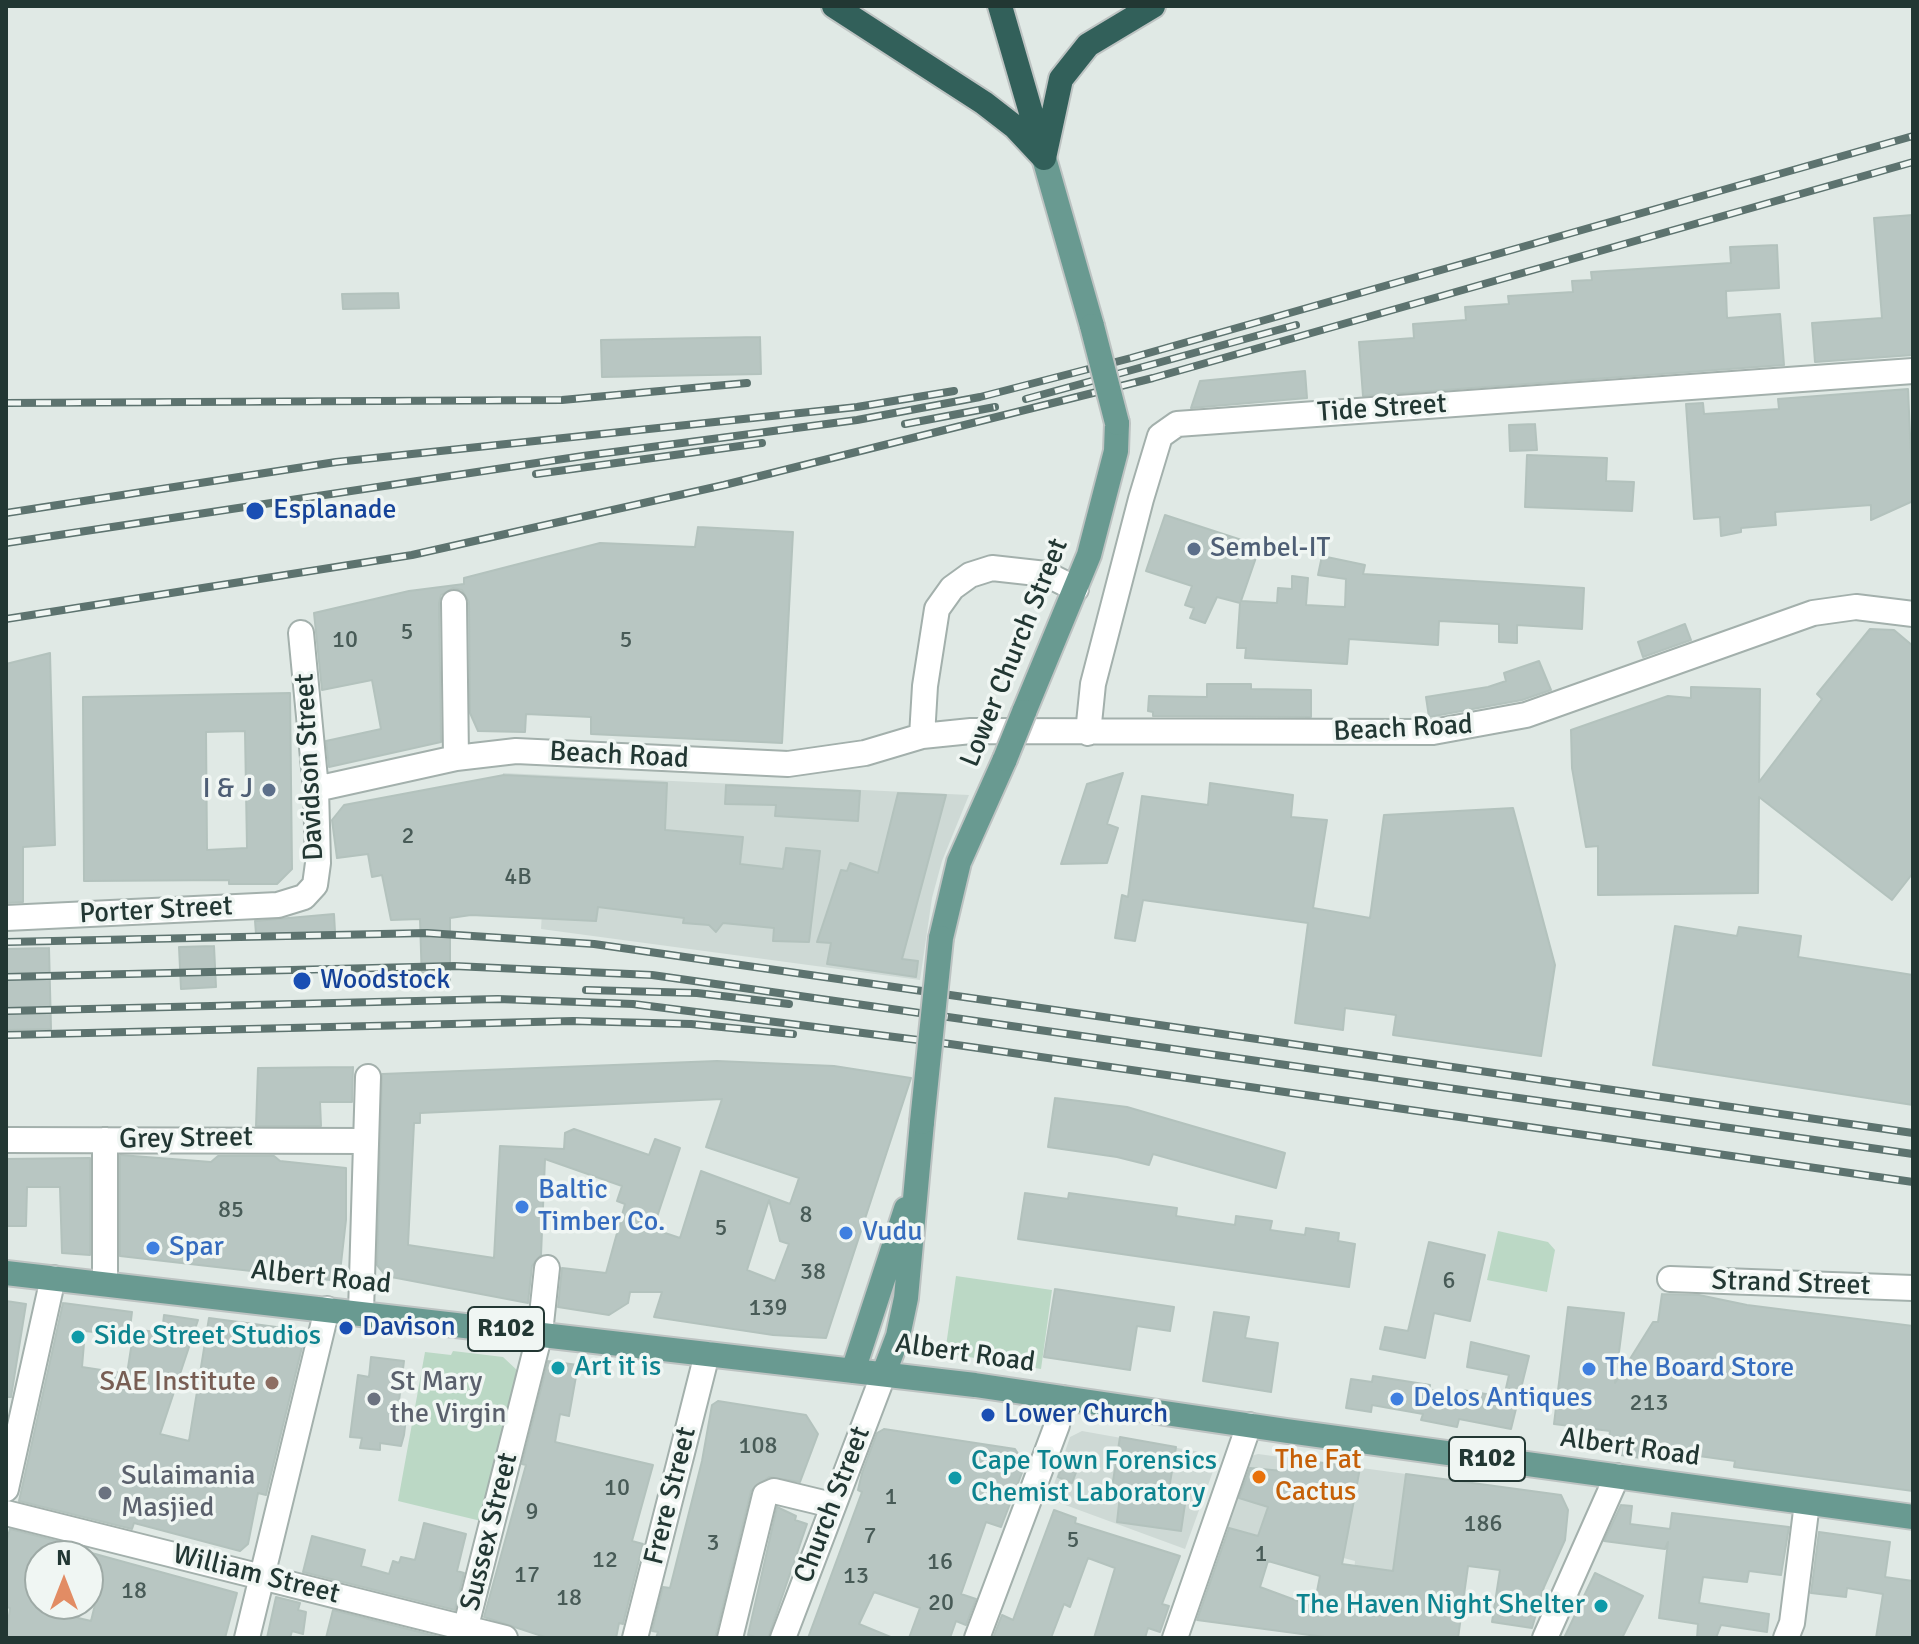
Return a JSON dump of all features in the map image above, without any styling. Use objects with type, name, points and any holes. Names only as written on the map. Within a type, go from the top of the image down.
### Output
[{"type":"highway","points":[[834,6],[984,103],[1015,127],[1044,158]]},
{"type":"highway","points":[[1000,6],[1044,158]]},
{"type":"highway","points":[[1044,158],[1061,79],[1088,45],[1153,6]]},
{"type":"main road","name":"Lower Church Street","points":[[884,1373],[898,1336],[906,1298],[941,938],[959,862],[1076,589],[1102,513],[1116,451],[1117,423],[1044,158]]},
{"type":"main road","name":"Lower Church Street","points":[[853,1371],[918,1173]]},
{"type":"main road","name":"Albert Road","points":[[6,1273],[884,1373],[1913,1517]]},
{"type":"street","name":"Tide Street","points":[[1088,733],[1093,684],[1141,499],[1160,436],[1177,424],[1913,371]]},
{"type":"street","points":[[922,736],[925,686],[937,609],[952,588],[970,575],[992,568],[1046,574],[1076,589]]},
{"type":"street","points":[[454,603],[456,758]]},
{"type":"street","name":"Beach Road","points":[[316,789],[456,758],[516,751],[788,764],[865,753],[922,736],[971,731],[1363,735],[1477,727],[1526,715],[1813,613],[1856,607],[1913,614]]},
{"type":"street","name":"Davidson Street","points":[[301,633],[316,789],[318,863],[315,885],[304,897]]},
{"type":"street","name":"Porter Street","points":[[6,918],[278,905],[304,897]]},
{"type":"street","points":[[361,1312],[368,1077]]},
{"type":"street","name":"Grey Street","points":[[6,1140],[366,1141]]},
{"type":"street","points":[[105,1140],[105,1284]]},
{"type":"street","name":"Sussex Street","points":[[464,1633],[540,1333],[547,1268]]},
{"type":"street","points":[[6,1489],[16,1403],[53,1278]]},
{"type":"street","name":"Strand Street","points":[[1670,1279],[1913,1288]]},
{"type":"street","points":[[247,1638],[327,1309]]},
{"type":"street","name":"Frere Street","points":[[635,1638],[707,1354]]},
{"type":"street","name":"Church Street","points":[[783,1638],[884,1373]]},
{"type":"street","points":[[977,1638],[1057,1425],[1062,1398]]},
{"type":"street","points":[[1178,1638],[1249,1425]]},
{"type":"street","points":[[1545,1638],[1617,1476]]},
{"type":"street","points":[[730,1638],[765,1495],[774,1491],[832,1505]]},
{"type":"street","points":[[1786,1638],[1792,1623],[1807,1503]]},
{"type":"street","name":"William Street","points":[[6,1513],[262,1575],[464,1633],[505,1638]]},
{"type":"shaded area","points":[[503,773],[969,795],[942,861],[932,898],[920,980],[541,929],[547,831],[501,827]]},
{"type":"shaded area","points":[[1082,1431],[1211,1454],[1216,1463],[1185,1549],[1049,1499],[1070,1437]]},
{"type":"shaded area","points":[[1258,1454],[1406,1474],[1388,1611],[1350,1606],[1355,1561],[1226,1527],[1251,1456]]},
{"type":"green space","points":[[1498,1231],[1548,1242],[1555,1250],[1547,1292],[1487,1280]]},
{"type":"green space","points":[[956,1276],[1052,1290],[1041,1369],[945,1353]]},
{"type":"green space","points":[[453,1351],[503,1357],[519,1372],[481,1521],[398,1501],[425,1352],[451,1355]]},
{"type":"building","points":[[1913,215],[1913,355],[1815,362],[1812,323],[1882,318],[1874,218]]},
{"type":"building","points":[[1777,245],[1779,288],[1726,291],[1727,318],[1780,314],[1784,365],[1363,396],[1359,342],[1414,338],[1413,324],[1466,320],[1465,307],[1509,304],[1508,296],[1573,292],[1572,281],[1592,280],[1591,272],[1731,263],[1730,247]]},
{"type":"building","points":[[398,293],[399,308],[343,309],[342,294]]},
{"type":"building","points":[[760,337],[761,374],[602,377],[601,340]]},
{"type":"building","points":[[1305,371],[1307,398],[1191,408],[1200,381]]},
{"type":"building","points":[[1908,389],[1913,501],[1871,520],[1871,505],[1775,512],[1776,525],[1741,528],[1741,532],[1721,536],[1720,517],[1694,519],[1686,404],[1703,403],[1704,414],[1779,409],[1778,399]]},
{"type":"building","points":[[1535,424],[1537,450],[1510,451],[1509,425]]},
{"type":"building","points":[[1527,455],[1607,458],[1606,481],[1634,482],[1632,511],[1525,507]]},
{"type":"building","points":[[1165,515],[1260,546],[1241,601],[1277,603],[1278,588],[1292,589],[1292,576],[1308,578],[1306,605],[1345,607],[1346,579],[1318,575],[1322,556],[1365,565],[1363,574],[1584,588],[1582,629],[1517,625],[1517,643],[1499,642],[1499,624],[1439,621],[1438,645],[1349,639],[1347,664],[1245,658],[1246,648],[1237,648],[1240,603],[1217,597],[1205,623],[1190,618],[1194,608],[1185,605],[1192,586],[1146,571]]},
{"type":"building","points":[[698,527],[793,532],[782,743],[591,734],[591,717],[526,714],[525,732],[478,731],[470,713],[469,602],[462,590],[453,588],[441,595],[439,603],[441,742],[329,767],[326,741],[381,729],[372,680],[322,690],[314,613],[409,591],[464,584],[464,578],[600,543],[695,547]]},
{"type":"building","points":[[1685,624],[1691,640],[1643,657],[1638,642]]},
{"type":"building","points":[[1870,629],[1894,630],[1913,646],[1913,873],[1892,900],[1759,797],[1758,893],[1598,895],[1598,846],[1586,847],[1572,768],[1571,730],[1668,696],[1691,698],[1691,687],[1760,689],[1759,782],[1822,699],[1817,694]]},
{"type":"building","points":[[50,653],[55,845],[23,847],[23,902],[6,903],[6,664]]},
{"type":"building","points":[[1539,661],[1551,690],[1522,700],[1429,717],[1426,697],[1488,687],[1506,681],[1504,673]]},
{"type":"building","points":[[1207,684],[1251,684],[1251,689],[1311,690],[1311,717],[1153,716],[1153,712],[1148,711],[1149,696],[1207,697]]},
{"type":"building","points":[[290,693],[292,869],[277,884],[229,884],[229,880],[84,881],[83,697]],"holes":[[[245,731],[247,848],[207,850],[206,732]]]},
{"type":"building","points":[[1123,773],[1107,824],[1118,828],[1107,863],[1061,864],[1087,784]]},
{"type":"building","points":[[504,775],[667,783],[665,830],[743,837],[740,864],[783,869],[786,848],[820,851],[809,942],[773,941],[774,928],[723,923],[716,932],[709,925],[683,923],[684,918],[598,907],[596,921],[471,915],[450,918],[450,983],[422,983],[420,919],[391,920],[382,875],[372,877],[368,854],[337,858],[332,820],[344,805]]},
{"type":"building","points":[[1210,783],[1293,795],[1291,817],[1327,820],[1313,908],[1370,918],[1384,815],[1513,808],[1555,965],[1541,1056],[1393,1035],[1396,1015],[1345,1008],[1343,1030],[1295,1023],[1308,923],[1143,900],[1135,941],[1115,938],[1122,895],[1128,897],[1142,796],[1208,805]]},
{"type":"building","points":[[726,785],[860,791],[858,821],[775,816],[776,805],[725,804]]},
{"type":"building","points":[[898,793],[946,795],[902,959],[918,961],[916,977],[827,964],[831,943],[817,942],[841,870],[847,871],[850,863],[878,873]]},
{"type":"building","points":[[334,914],[335,932],[256,934],[255,921]]},
{"type":"building","points":[[1675,926],[1737,936],[1739,927],[1801,936],[1798,957],[1913,975],[1913,1105],[1653,1065]]},
{"type":"building","points":[[214,946],[216,987],[181,989],[179,947]]},
{"type":"building","points":[[49,948],[51,1029],[6,1030],[6,949]]},
{"type":"building","points":[[717,1061],[834,1066],[911,1078],[826,1338],[773,1335],[654,1317],[662,1292],[630,1292],[628,1303],[609,1315],[558,1307],[562,1268],[606,1273],[625,1204],[617,1201],[622,1186],[545,1159],[541,1255],[532,1266],[528,1303],[386,1276],[377,1265],[382,1074]],"holes":[[[722,1099],[706,1147],[799,1178],[790,1204],[701,1171],[680,1238],[653,1229],[680,1148],[655,1139],[649,1155],[574,1129],[565,1133],[564,1149],[500,1146],[494,1258],[408,1245],[414,1123],[420,1123],[420,1113]],[[769,1200],[780,1241],[789,1244],[775,1281],[747,1270]]]},
{"type":"building","points":[[353,1067],[352,1102],[320,1102],[321,1126],[256,1126],[258,1068]]},
{"type":"building","points":[[1055,1098],[1127,1107],[1285,1153],[1276,1188],[1153,1154],[1149,1165],[1048,1147]]},
{"type":"building","points":[[120,1155],[211,1162],[218,1156],[274,1156],[280,1161],[346,1168],[346,1220],[339,1281],[120,1256]]},
{"type":"building","points":[[90,1158],[90,1255],[62,1253],[60,1187],[27,1187],[26,1226],[6,1226],[6,1159]]},
{"type":"building","points":[[1025,1193],[1068,1199],[1069,1193],[1177,1208],[1176,1216],[1235,1225],[1236,1216],[1272,1221],[1270,1230],[1305,1235],[1306,1228],[1339,1233],[1338,1241],[1355,1244],[1349,1287],[1018,1239]]},
{"type":"building","points":[[1429,1242],[1485,1255],[1470,1321],[1434,1313],[1425,1358],[1380,1349],[1385,1327],[1408,1331]]},
{"type":"building","points":[[1055,1289],[1174,1307],[1170,1331],[1137,1326],[1130,1370],[1044,1357]]},
{"type":"building","points":[[1662,1294],[1699,1295],[1747,1305],[1913,1326],[1913,1491],[1734,1467],[1735,1461],[1677,1453],[1675,1463],[1607,1453],[1610,1431],[1554,1424],[1568,1307],[1624,1313],[1615,1383],[1653,1322],[1658,1322]]},
{"type":"building","points":[[6,1301],[26,1304],[11,1397],[6,1397]]},
{"type":"building","points":[[63,1303],[132,1312],[129,1336],[85,1331],[82,1367],[127,1374],[134,1329],[162,1333],[164,1315],[198,1320],[160,1434],[189,1441],[209,1318],[306,1331],[266,1495],[258,1493],[248,1544],[240,1551],[134,1523],[132,1529],[19,1501]]},
{"type":"building","points":[[1214,1312],[1249,1317],[1245,1338],[1278,1343],[1271,1392],[1203,1381]]},
{"type":"building","points":[[1471,1342],[1529,1356],[1511,1429],[1459,1419],[1457,1427],[1421,1420],[1423,1414],[1372,1405],[1371,1412],[1346,1408],[1351,1379],[1372,1382],[1373,1376],[1430,1385],[1429,1390],[1461,1395],[1462,1390],[1504,1397],[1509,1375],[1467,1367]]},
{"type":"building","name":"St Mary the Virgin","points":[[371,1357],[404,1361],[398,1409],[407,1410],[401,1446],[380,1443],[380,1450],[360,1448],[362,1438],[350,1437],[358,1375],[369,1377]]},
{"type":"building","points":[[548,1361],[578,1365],[569,1416],[560,1414],[555,1442],[653,1465],[632,1541],[643,1544],[623,1624],[619,1623],[616,1638],[548,1638],[484,1617],[526,1465],[522,1464]]},
{"type":"building","points":[[718,1401],[806,1415],[818,1434],[800,1482],[769,1477],[751,1491],[715,1638],[656,1638],[658,1632],[652,1631],[663,1587],[670,1588],[702,1461],[712,1405]]},
{"type":"building","points":[[884,1429],[1015,1449],[1025,1465],[1001,1527],[986,1522],[961,1594],[976,1599],[966,1625],[956,1621],[950,1638],[909,1638],[920,1608],[874,1592],[859,1624],[893,1638],[808,1638],[862,1492],[858,1490],[862,1473],[877,1433]]},
{"type":"building","points":[[1120,1437],[1176,1447],[1167,1501],[1185,1504],[1181,1531],[1117,1522],[1120,1495],[1111,1494]]},
{"type":"building","points":[[1066,1456],[1080,1462],[1072,1483],[1058,1477]]},
{"type":"building","points":[[1288,1458],[1360,1468],[1342,1564],[1393,1571],[1406,1474],[1561,1495],[1568,1510],[1565,1540],[1544,1587],[1532,1628],[1492,1622],[1500,1570],[1468,1566],[1458,1638],[1332,1638],[1197,1620],[1229,1528],[1258,1536],[1268,1507],[1239,1498],[1250,1468],[1283,1471]],"holes":[[[1268,1561],[1320,1576],[1314,1607],[1260,1587]]]},
{"type":"building","points":[[1621,1505],[1632,1506],[1630,1524],[1670,1529],[1672,1513],[1789,1527],[1781,1575],[1749,1571],[1747,1582],[1703,1577],[1699,1603],[1769,1614],[1767,1632],[1721,1625],[1716,1638],[1697,1638],[1698,1624],[1659,1618],[1668,1542],[1665,1549],[1604,1541]]},
{"type":"building","points":[[777,1507],[796,1516],[795,1520],[807,1524],[768,1638],[759,1638],[748,1635]]},
{"type":"building","points":[[1054,1510],[1076,1518],[1075,1523],[1180,1556],[1162,1604],[1169,1606],[1160,1632],[1148,1628],[1145,1638],[1094,1638],[1115,1568],[1088,1558],[1070,1607],[1064,1604],[1051,1638],[993,1638],[1002,1615],[1013,1620]]},
{"type":"building","points":[[424,1523],[466,1534],[457,1571],[464,1573],[455,1610],[303,1572],[312,1536],[365,1550],[361,1566],[389,1574],[393,1561],[399,1563],[401,1557],[415,1560]]},
{"type":"building","points":[[10,1529],[53,1540],[24,1540],[24,1620],[104,1620],[104,1556],[237,1593],[225,1638],[6,1638],[10,1608],[6,1607],[6,1543]]},
{"type":"building","points":[[1819,1532],[1890,1542],[1885,1577],[1913,1581],[1913,1638],[1876,1638],[1883,1594],[1847,1588],[1846,1597],[1811,1593]]},
{"type":"building","name":"The Haven Night Shelter","points":[[1595,1573],[1643,1596],[1622,1638],[1564,1638]]},
{"type":"building","points":[[276,1597],[300,1603],[298,1610],[306,1612],[303,1634],[292,1631],[290,1638],[267,1638]]},
{"type":"building","points":[[333,1610],[443,1638],[326,1638]]},
{"type":"railway","points":[[6,543],[583,456],[857,420],[980,397],[1131,358],[1913,136]]},
{"type":"railway","points":[[6,619],[412,555],[724,485],[1153,378],[1913,162]]},
{"type":"railway","points":[[1026,399],[1296,325]]},
{"type":"railway","points":[[6,403],[562,400],[747,383]]},
{"type":"railway","points":[[6,513],[336,462],[857,407],[954,391]]},
{"type":"railway","points":[[905,424],[995,407]]},
{"type":"railway","points":[[536,474],[762,443]]},
{"type":"railway","points":[[6,942],[427,933],[594,944],[1913,1133]]},
{"type":"railway","points":[[6,977],[454,966],[652,975],[1913,1154]]},
{"type":"railway","points":[[586,990],[697,993],[789,1004]]},
{"type":"railway","points":[[6,1011],[498,999],[633,1004],[950,1044],[1913,1182]]},
{"type":"railway","points":[[6,1035],[573,1021],[691,1024],[793,1034]]},
{"type":"place","name":"Esplanade","points":[[255,511]]},
{"type":"place","name":"Sembel-IT","points":[[1194,549]]},
{"type":"place","name":"I & J","points":[[269,790]]},
{"type":"place","name":"Woodstock","points":[[302,981]]},
{"type":"place","name":"Baltic Timber Co.","points":[[522,1207]]},
{"type":"place","name":"Vudu","points":[[846,1233]]},
{"type":"place","name":"Spar","points":[[153,1248]]},
{"type":"place","name":"Davison","points":[[346,1328]]},
{"type":"place","name":"Side Street Studios","points":[[78,1337]]},
{"type":"place","name":"Art it is","points":[[558,1368]]},
{"type":"place","name":"The Board Store","points":[[1589,1369]]},
{"type":"place","name":"SAE Institute","points":[[272,1383]]},
{"type":"place","name":"St Mary the Virgin","points":[[374,1399]]},
{"type":"place","name":"Delos Antiques","points":[[1397,1399]]},
{"type":"place","name":"Lower Church","points":[[988,1415]]},
{"type":"place","name":"The Fat Cactus","points":[[1259,1477]]},
{"type":"place","name":"Cape Town Forensics Chemist Laboratory","points":[[955,1478]]},
{"type":"place","name":"Sulaimania Masjied","points":[[105,1493]]},
{"type":"place","name":"The Haven Night Shelter","points":[[1601,1606]]}]
